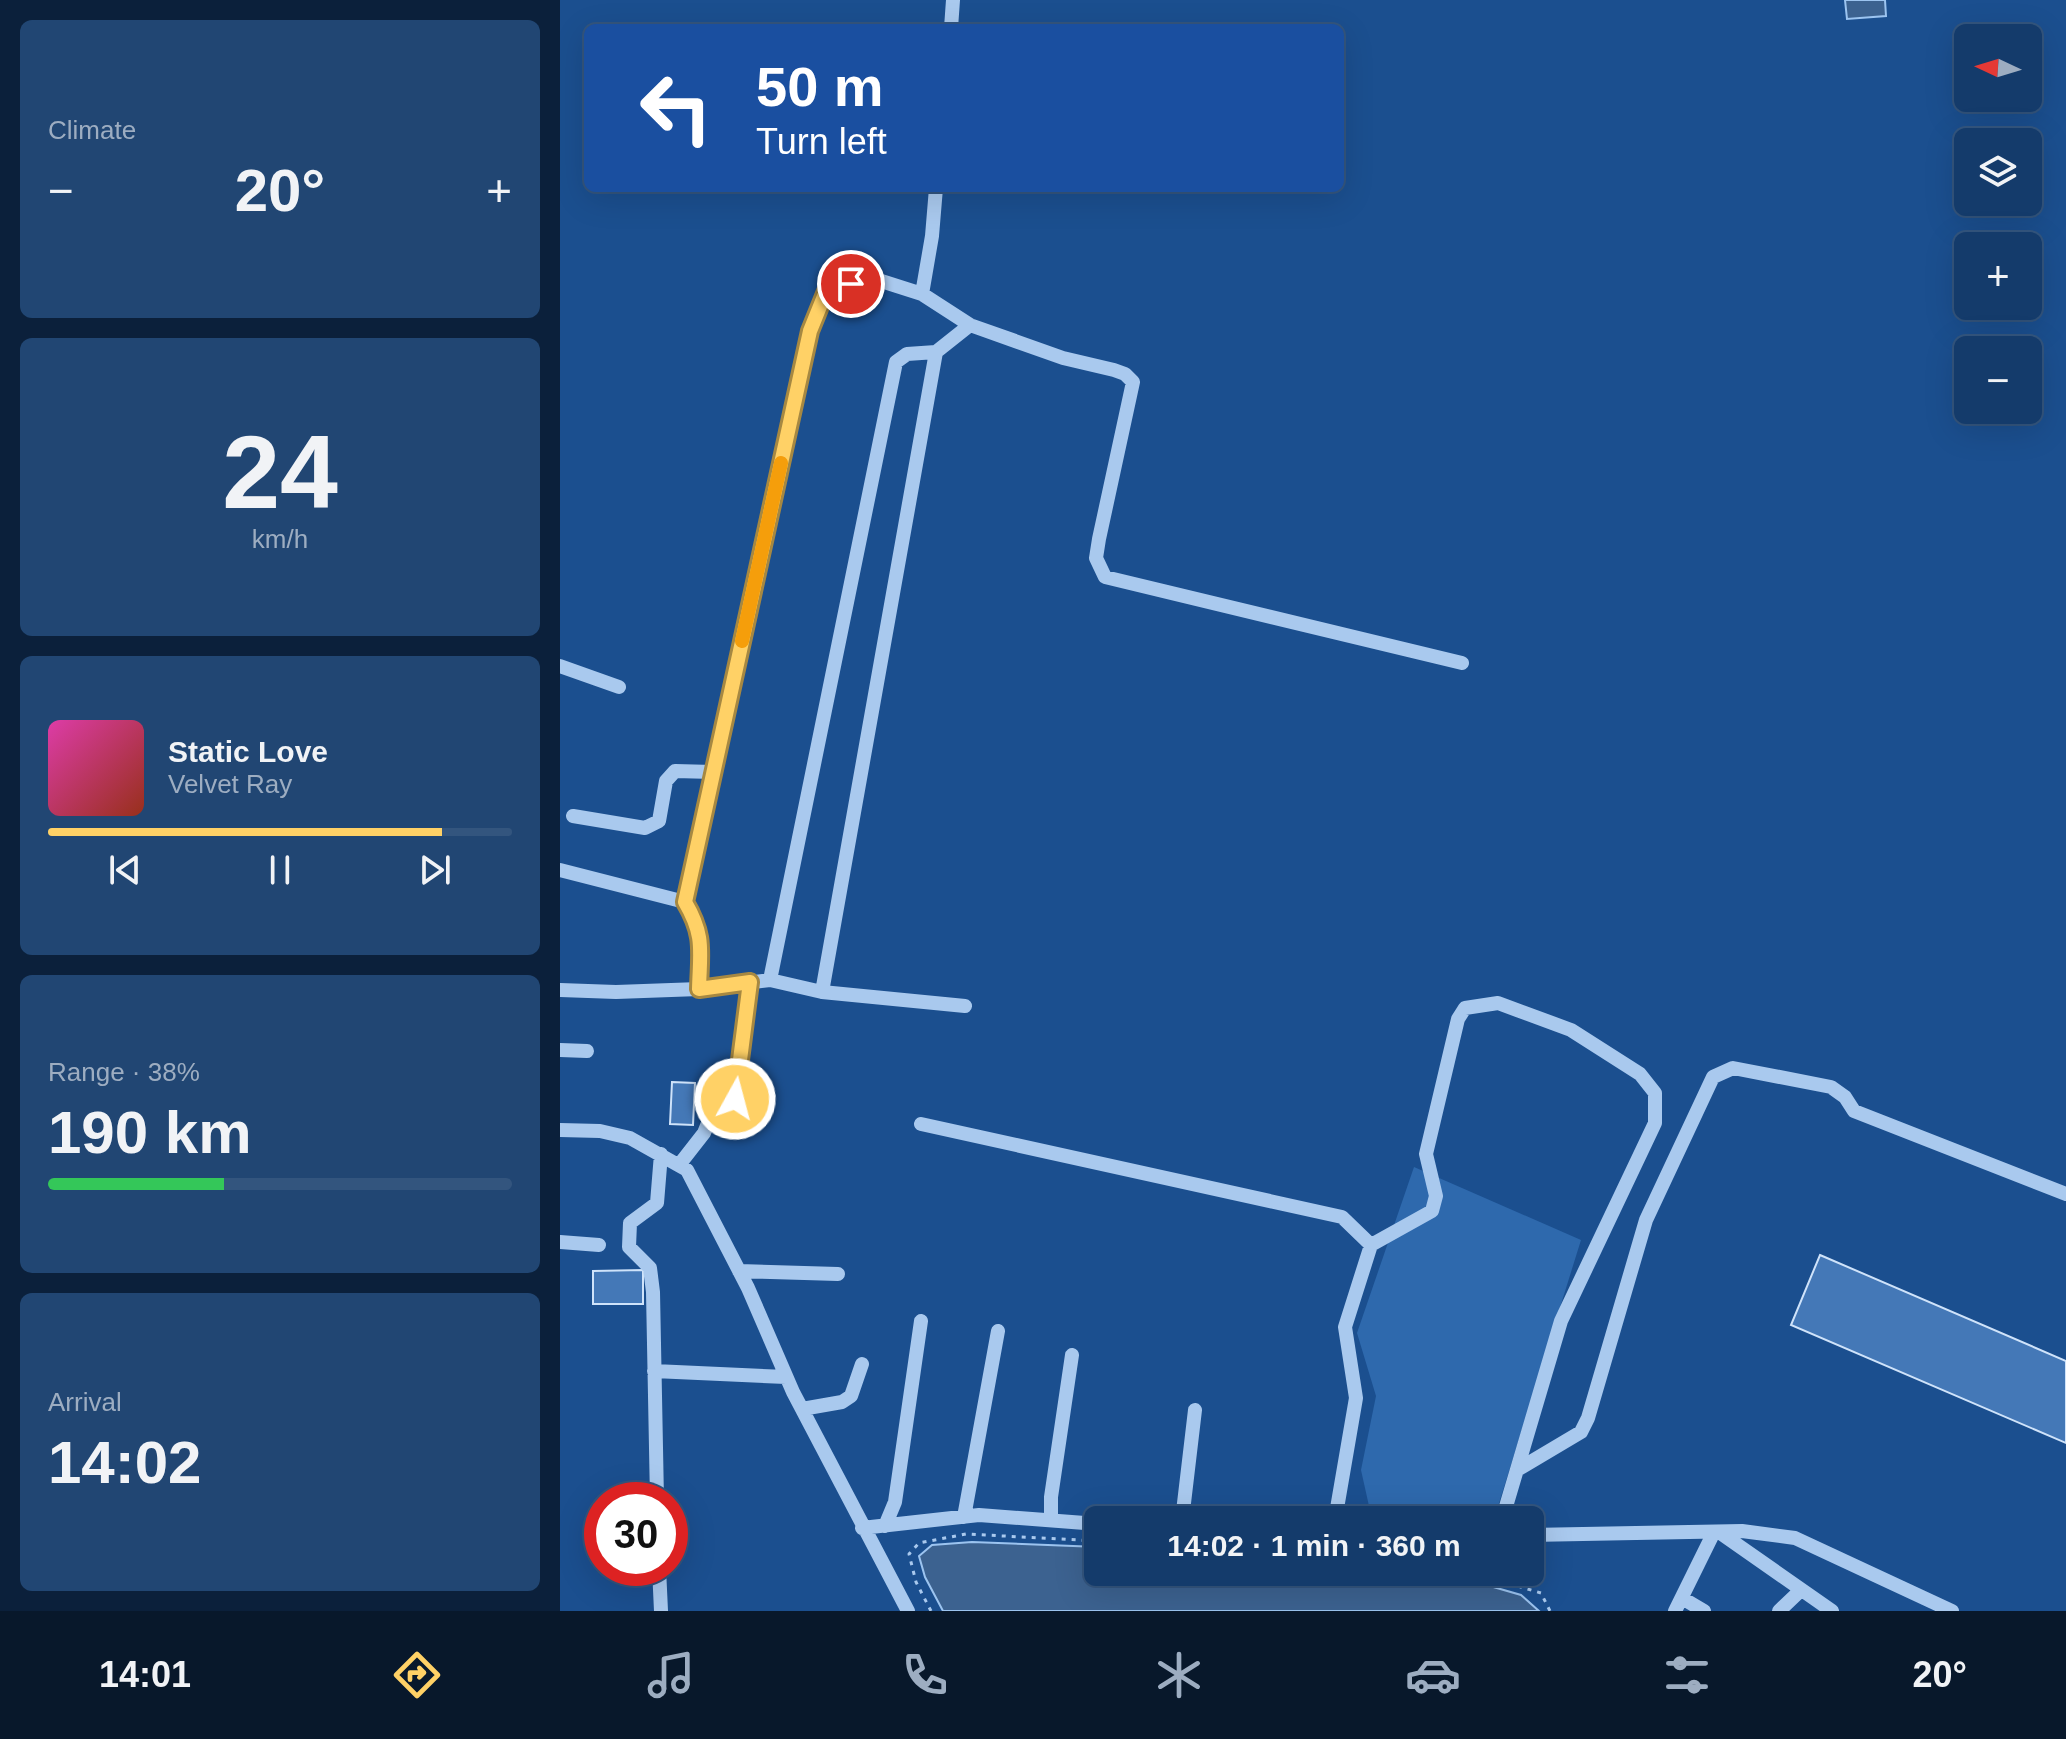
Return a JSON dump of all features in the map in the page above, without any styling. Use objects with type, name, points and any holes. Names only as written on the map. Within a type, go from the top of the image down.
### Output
[{"type":"street","points":[[951,24],[953,0]]},
{"type":"street","points":[[922,294],[936,192]]},
{"type":"street","points":[[699,989],[701,938],[697,923],[685,902],[810,331],[827,289],[875,279],[922,294],[970,325],[1063,358],[1114,370],[1125,374],[1133,382],[1096,558],[1105,577],[1462,663]]},
{"type":"street","points":[[770,980],[896,362],[907,354],[936,352],[970,325]]},
{"type":"street","points":[[822,992],[936,352]]},
{"type":"street","points":[[560,666],[619,687]]},
{"type":"street","points":[[573,816],[645,828],[659,821],[666,781],[675,771],[713,772]]},
{"type":"street","points":[[560,870],[685,902]]},
{"type":"street","points":[[560,990],[616,992],[699,989],[770,980],[822,992],[965,1006]]},
{"type":"street","points":[[679,1165],[704,1133],[714,1108],[735,1099],[750,982]]},
{"type":"street","points":[[1337,1506],[1356,1398],[1345,1327],[1371,1245],[1432,1211],[1436,1196],[1426,1154],[1458,1019],[1465,1008],[1498,1003],[1571,1030],[1640,1074],[1655,1093],[1655,1123],[1561,1321],[1506,1506]]},
{"type":"street","points":[[560,1050],[587,1051]]},
{"type":"street","points":[[1517,1470],[1581,1432],[1588,1418],[1646,1220],[1713,1077],[1733,1068],[1831,1087],[1845,1097],[1854,1111],[2066,1194]]},
{"type":"street","points":[[921,1124],[1342,1217],[1371,1245]]},
{"type":"street","points":[[560,1130],[600,1131],[630,1138],[687,1170],[739,1271],[802,1409],[908,1611]]},
{"type":"street","points":[[657,1482],[653,1292],[650,1268],[629,1247],[630,1223],[657,1203],[661,1154]]},
{"type":"street","points":[[560,1242],[599,1245]]},
{"type":"street","points":[[739,1271],[838,1274]]},
{"type":"street","points":[[885,1526],[895,1502],[921,1321]]},
{"type":"street","points":[[964,1517],[998,1331]]},
{"type":"street","points":[[1051,1520],[1051,1497],[1072,1355]]},
{"type":"street","points":[[802,1409],[842,1402],[851,1396],[862,1364]]},
{"type":"street","points":[[654,1371],[786,1377]]},
{"type":"street","points":[[1184,1506],[1195,1410]]},
{"type":"street","points":[[862,1528],[979,1515],[1084,1523]]},
{"type":"street","points":[[1544,1535],[1742,1531],[1795,1538],[1952,1611]]},
{"type":"street","points":[[1716,1532],[1832,1611]]},
{"type":"street","points":[[1704,1611],[1678,1605],[1716,1532]]},
{"type":"street","points":[[660,1586],[661,1611]]},
{"type":"street","points":[[1779,1611],[1807,1594]]},
{"type":"street","points":[[1805,1611],[1807,1594]]},
{"type":"path","points":[[931,1611],[916,1582],[909,1554],[919,1543],[966,1534],[1084,1540]]},
{"type":"path","points":[[1517,1586],[1541,1593],[1550,1611]]},
{"type":"shaded area","points":[[1845,0],[1885,0],[1886,16],[1847,19]]},
{"type":"shaded area","points":[[1414,1167],[1581,1240],[1498,1506],[1369,1506],[1361,1470],[1376,1396],[1357,1333]]},
{"type":"shaded area","points":[[972,1542],[1084,1546],[1084,1586],[1490,1586],[1521,1595],[1539,1611],[943,1611],[925,1577],[919,1556],[932,1545]]},
{"type":"building","points":[[672,1082],[695,1083],[693,1125],[670,1124]]},
{"type":"building","points":[[1820,1255],[2066,1361],[2066,1443],[1791,1325]]},
{"type":"building","points":[[643,1270],[643,1304],[593,1304],[593,1271]]},
{"type":"slow traffic","points":[[742,641],[781,463]]},
{"type":"route","points":[[735,1099],[750,982],[699,989],[701,938],[697,923],[685,902],[810,331],[827,289],[851,284]]}]
